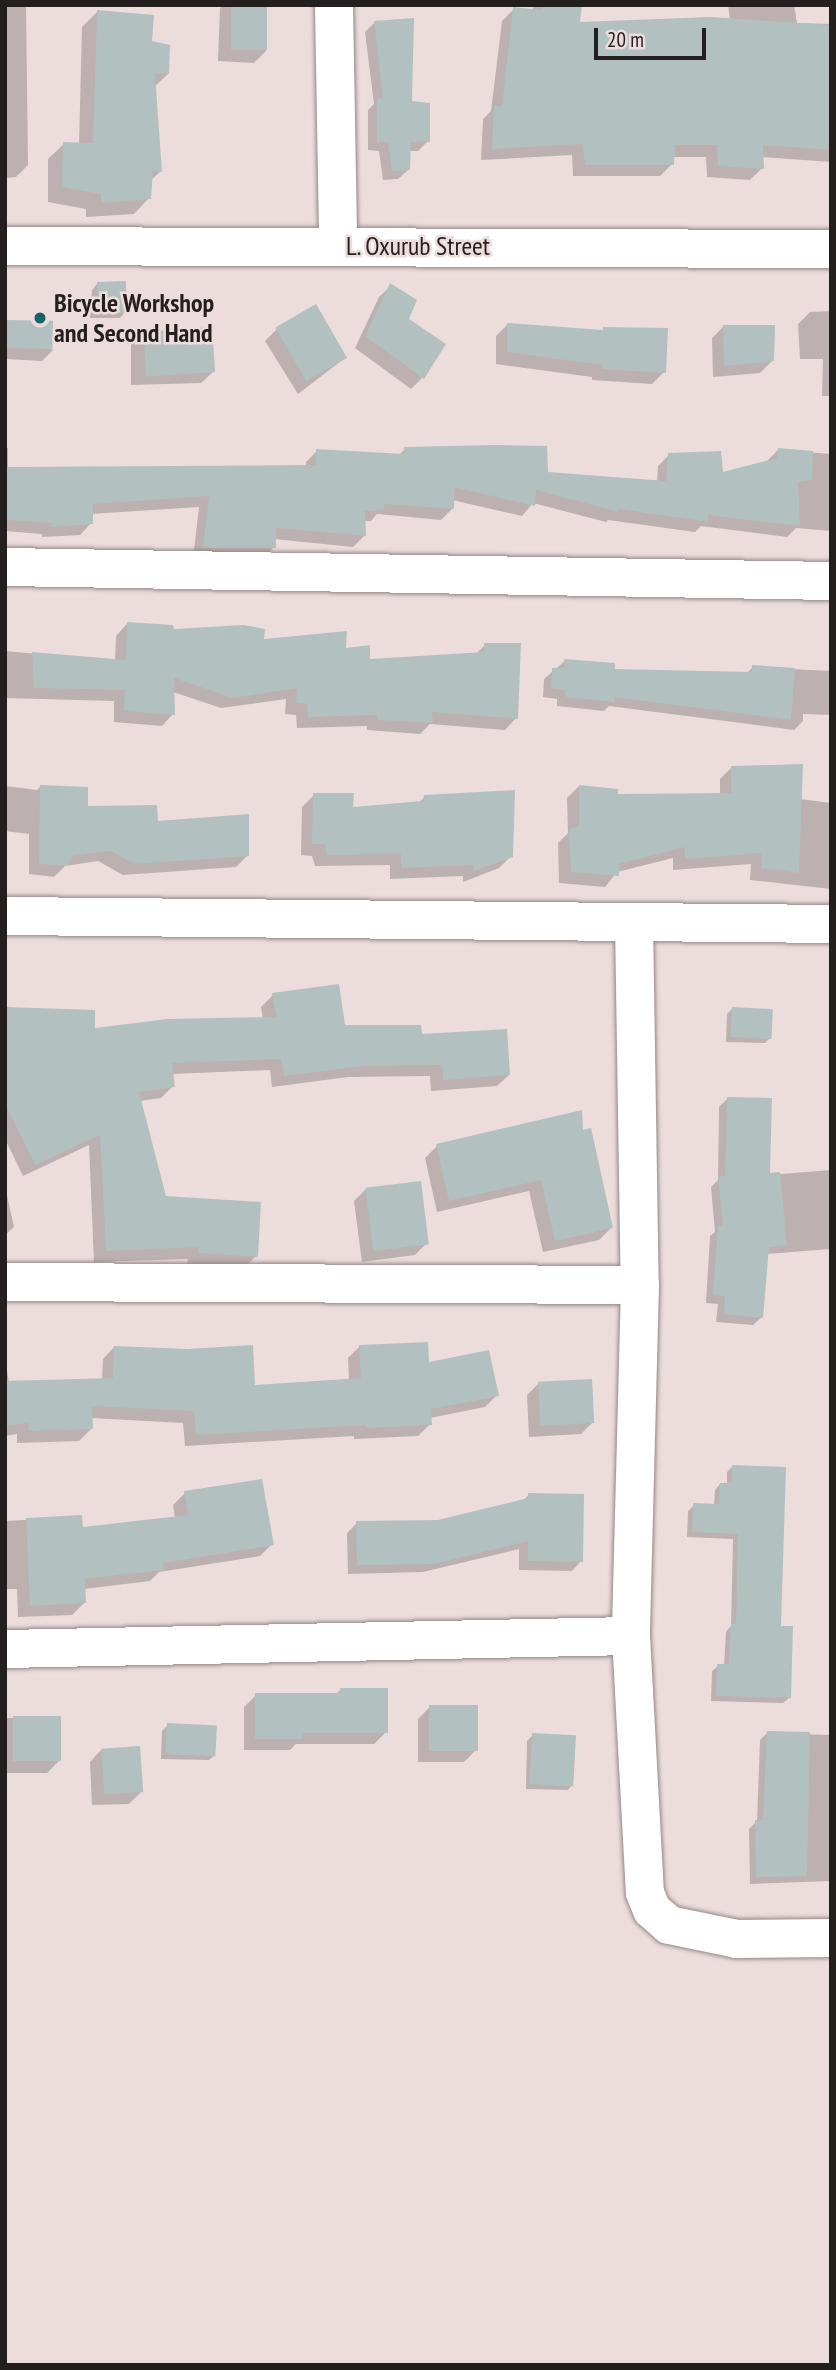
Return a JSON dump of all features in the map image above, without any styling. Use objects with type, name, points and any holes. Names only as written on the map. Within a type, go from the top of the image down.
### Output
[{"type":"street","points":[[334,5],[338,246]]},
{"type":"street","name":"L. Oxurub Street","points":[[5,246],[831,249]]},
{"type":"street","points":[[5,567],[831,580]]},
{"type":"street","points":[[5,916],[831,924]]},
{"type":"street","points":[[634,922],[640,1285],[631,1636],[645,1893],[652,1910],[669,1925],[737,1939],[831,1938]]},
{"type":"street","points":[[5,1282],[640,1285]]},
{"type":"street","points":[[5,1649],[631,1636]]},
{"type":"building","points":[[231,5],[267,5],[267,50],[231,50]]},
{"type":"building","points":[[543,5],[582,5],[580,22],[710,17],[831,25],[831,150],[763,145],[764,169],[718,166],[717,145],[675,145],[674,165],[585,165],[583,144],[492,149],[494,106],[502,106],[513,7],[542,10]]},
{"type":"building","points":[[97,10],[154,15],[152,41],[170,45],[169,74],[155,74],[162,172],[153,171],[151,199],[101,203],[101,194],[62,187],[63,142],[93,143]]},
{"type":"building","points":[[414,18],[412,101],[430,103],[430,142],[411,142],[410,170],[392,171],[388,142],[377,142],[377,98],[383,99],[374,21]]},
{"type":"building","points":[[126,281],[127,313],[98,314],[97,282]]},
{"type":"building","points":[[390,283],[417,300],[409,319],[446,344],[424,379],[365,336]]},
{"type":"building","points":[[316,304],[347,358],[306,381],[275,328]]},
{"type":"building","points":[[5,320],[53,321],[53,349],[5,348]]},
{"type":"building","points":[[507,323],[603,330],[603,327],[668,328],[666,373],[603,369],[603,365],[507,352]]},
{"type":"building","points":[[723,325],[775,325],[774,361],[724,366]]},
{"type":"building","points":[[212,327],[215,372],[146,377],[143,332]]},
{"type":"building","points":[[547,446],[548,472],[666,481],[668,453],[721,451],[723,472],[777,458],[778,448],[813,451],[812,480],[798,482],[800,526],[708,515],[708,522],[619,509],[618,512],[536,490],[535,506],[454,487],[454,509],[384,504],[384,510],[365,511],[366,536],[276,528],[276,548],[203,548],[209,496],[93,504],[93,524],[52,527],[53,523],[5,520],[5,467],[316,465],[316,449],[404,454],[404,447]]},
{"type":"building","points":[[127,622],[173,625],[174,629],[243,625],[265,629],[264,639],[347,631],[346,648],[370,645],[370,659],[484,652],[484,643],[521,643],[518,719],[432,712],[433,723],[378,720],[378,715],[308,717],[307,704],[296,703],[297,688],[233,698],[174,678],[175,715],[124,711],[125,690],[34,688],[32,652],[126,660]]},
{"type":"building","points":[[564,659],[615,663],[615,669],[752,672],[752,665],[795,668],[791,720],[615,697],[615,702],[566,697],[565,690],[551,688],[552,668],[565,668]]},
{"type":"building","points":[[803,764],[799,873],[761,868],[762,853],[685,859],[685,847],[619,864],[619,876],[571,872],[569,829],[579,826],[579,785],[618,789],[618,794],[731,793],[731,766]]},
{"type":"building","points":[[40,785],[88,787],[88,806],[157,805],[158,821],[249,814],[249,856],[135,864],[110,851],[73,856],[67,866],[39,864]]},
{"type":"building","points":[[515,790],[513,857],[474,871],[474,865],[401,868],[401,854],[327,855],[324,844],[312,844],[313,793],[354,793],[353,807],[423,801],[424,795]]},
{"type":"building","points":[[339,984],[345,1025],[421,1025],[422,1034],[507,1029],[510,1075],[443,1080],[442,1065],[361,1066],[284,1076],[281,1059],[172,1063],[175,1087],[139,1092],[166,1196],[261,1202],[258,1257],[198,1253],[199,1247],[106,1251],[100,1135],[35,1165],[5,1103],[5,1007],[95,1010],[95,1028],[167,1019],[276,1017],[272,993]]},
{"type":"building","points":[[732,1007],[773,1009],[771,1039],[730,1037]]},
{"type":"building","points":[[727,1097],[772,1098],[770,1173],[780,1172],[787,1246],[769,1247],[763,1318],[724,1314],[725,1296],[713,1295],[718,1226],[723,1226],[718,1177],[725,1176]]},
{"type":"building","points":[[582,1110],[583,1130],[591,1128],[613,1228],[555,1241],[541,1180],[449,1201],[436,1144]]},
{"type":"building","points":[[421,1181],[429,1245],[373,1251],[365,1188]]},
{"type":"building","points":[[428,1342],[429,1362],[489,1350],[499,1396],[431,1409],[432,1425],[366,1428],[365,1425],[196,1435],[194,1411],[92,1406],[93,1429],[29,1431],[28,1423],[5,1426],[5,1381],[113,1378],[114,1346],[188,1349],[253,1345],[255,1385],[361,1378],[359,1345]]},
{"type":"building","points":[[592,1379],[594,1423],[540,1426],[538,1382]]},
{"type":"building","points":[[732,1465],[786,1467],[781,1626],[793,1626],[791,1698],[716,1696],[717,1664],[729,1664],[731,1624],[736,1624],[738,1534],[692,1532],[693,1503],[719,1504],[720,1483],[732,1483]]},
{"type":"building","points":[[262,1479],[274,1545],[163,1563],[164,1570],[85,1579],[86,1603],[30,1606],[26,1518],[82,1515],[83,1527],[188,1515],[184,1491]]},
{"type":"building","points":[[528,1493],[584,1494],[583,1562],[528,1561],[528,1541],[434,1564],[357,1565],[356,1521],[438,1520],[528,1498]]},
{"type":"building","points":[[340,1688],[388,1688],[388,1733],[303,1733],[303,1739],[255,1739],[255,1693],[340,1693]]},
{"type":"building","points":[[429,1705],[478,1705],[478,1751],[429,1751]]},
{"type":"building","points":[[13,1716],[61,1716],[61,1761],[13,1761]]},
{"type":"building","points":[[167,1723],[217,1726],[215,1757],[165,1754]]},
{"type":"building","points":[[767,1731],[810,1732],[807,1876],[756,1877],[755,1820],[763,1820]]},
{"type":"building","points":[[532,1733],[576,1735],[573,1786],[529,1784]]},
{"type":"building","points":[[140,1746],[143,1792],[104,1795],[101,1749]]},
{"type":"place","name":"Bicycle Workshop and Second Hand","points":[[40,318]]}]
